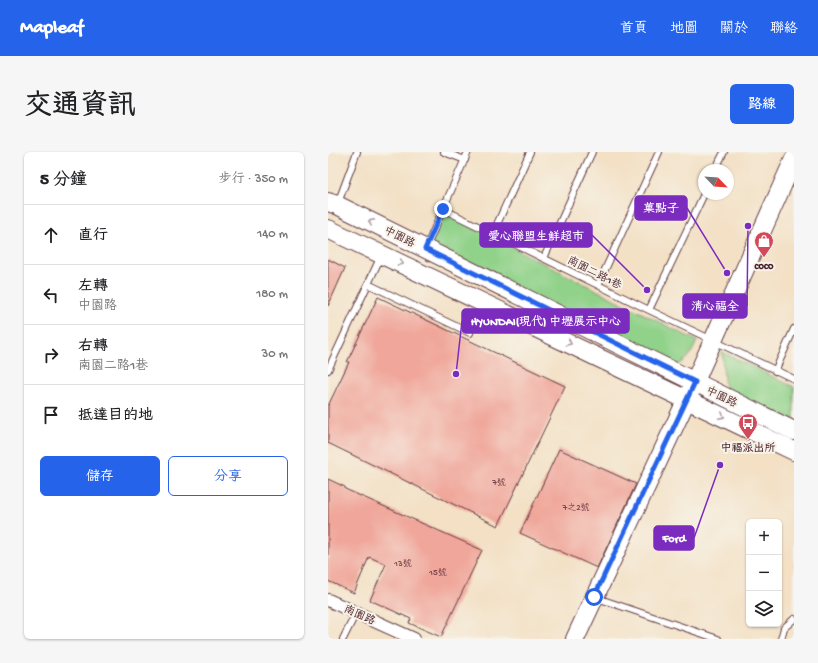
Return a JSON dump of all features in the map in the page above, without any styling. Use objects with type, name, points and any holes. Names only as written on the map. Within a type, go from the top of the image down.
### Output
[{"type":"main road","points":[[575,639],[695,382],[794,159]]},
{"type":"main road","name":"中園路","points":[[333,203],[794,431]]},
{"type":"main road","name":"中園路","points":[[328,229],[794,451]]},
{"type":"street","name":"南園路","points":[[328,600],[414,639]]},
{"type":"lane","points":[[333,203],[357,152]]},
{"type":"lane","points":[[444,152],[465,160]]},
{"type":"lane","points":[[425,249],[468,152]]},
{"type":"lane","points":[[493,233],[530,152]]},
{"type":"lane","points":[[544,258],[592,152]]},
{"type":"lane","points":[[598,285],[659,152]]},
{"type":"lane","points":[[718,164],[724,152]]},
{"type":"lane","points":[[649,310],[701,200]]},
{"type":"lane","name":"南園二路1巷","points":[[443,209],[794,379]]},
{"type":"lane","points":[[328,370],[381,254]]},
{"type":"lane","points":[[368,284],[470,333]]},
{"type":"lane","points":[[775,371],[794,329]]},
{"type":"lane","points":[[594,597],[718,639]]},
{"type":"lane","points":[[343,639],[356,613]]},
{"type":"lane","points":[[781,639],[784,628],[794,619]]},
{"type":"green space","points":[[444,213],[697,341],[692,352],[688,358],[678,365],[429,247]]},
{"type":"green space","points":[[722,352],[794,387],[794,426],[725,392]]},
{"type":"building","points":[[328,259],[345,268],[328,306]]},
{"type":"building","points":[[378,297],[565,386],[498,526],[328,443],[328,406]]},
{"type":"building","points":[[559,449],[636,484],[597,568],[520,533]]},
{"type":"building","points":[[328,479],[345,487],[345,489],[482,550],[441,637],[409,623],[411,619],[370,600],[386,564],[369,557],[354,593],[328,581]]},
{"type":"place","name":"清心福全","points":[[748,226]]},
{"type":"place","name":"coco","points":[[764,258]]},
{"type":"place","name":"菓點子","points":[[727,273]]},
{"type":"place","name":"愛心聯盟生鮮超市","points":[[647,290]]},
{"type":"place","name":"HYUNDAI(現代) 中壢展示中心","points":[[456,374]]},
{"type":"place","name":"中福派出所","points":[[748,440]]},
{"type":"place","name":"Ford","points":[[720,465]]},
{"type":"route","points":[[443,209],[425,249],[695,382],[594,597]]}]
